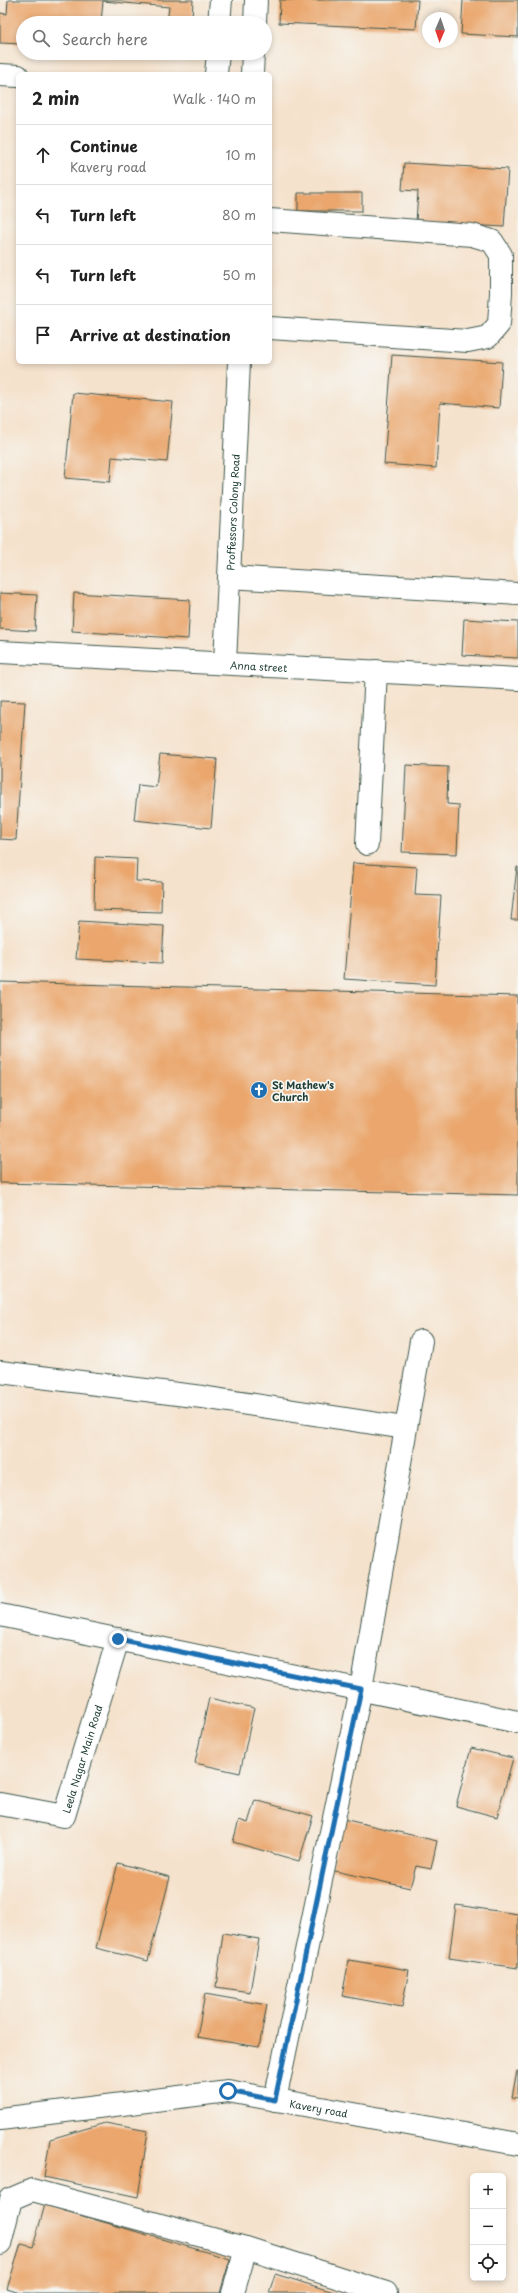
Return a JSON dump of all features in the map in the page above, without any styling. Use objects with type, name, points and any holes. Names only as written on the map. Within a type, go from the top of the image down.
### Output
[{"type":"street","points":[[220,16],[221,0]]},
{"type":"street","points":[[255,16],[256,0]]},
{"type":"street","points":[[216,72],[217,60]]},
{"type":"street","points":[[252,72],[253,60]]},
{"type":"street","points":[[0,75],[16,76]]},
{"type":"street","points":[[272,220],[472,235],[492,241],[501,255],[501,293],[499,324],[488,337],[468,341],[272,328]]},
{"type":"street","name":"Proffessors Colony Road","points":[[225,663],[239,364]]},
{"type":"street","points":[[229,577],[518,594]]},
{"type":"street","name":"Anna street","points":[[0,652],[518,679]]},
{"type":"street","points":[[367,844],[376,671]]},
{"type":"street","points":[[275,2100],[361,1689],[421,1341]]},
{"type":"street","points":[[0,1372],[202,1397],[405,1428]]},
{"type":"street","points":[[0,1615],[518,1722]]},
{"type":"street","name":"Leela Nagar Main Road","points":[[0,1804],[64,1816],[118,1639]]},
{"type":"street","name":"Kavery road","points":[[0,2119],[228,2091],[518,2144]]},
{"type":"street","points":[[0,2244],[11,2199],[32,2190],[246,2248],[386,2293]]},
{"type":"street","points":[[233,2293],[246,2248]]},
{"type":"building","points":[[8,0],[193,0],[192,16],[168,16],[169,7],[103,1],[102,16],[16,16],[16,44],[0,43],[0,13],[7,14]]},
{"type":"building","points":[[280,0],[418,0],[416,29],[279,23]]},
{"type":"building","points":[[463,0],[518,0],[518,37],[461,34]]},
{"type":"building","points":[[404,163],[508,169],[504,227],[416,222],[418,191],[402,190]]},
{"type":"building","points":[[298,193],[362,193],[362,211],[298,211]]},
{"type":"building","points":[[392,355],[502,362],[499,408],[440,403],[436,468],[384,464]]},
{"type":"building","points":[[73,393],[173,402],[167,462],[112,457],[110,482],[65,478]]},
{"type":"building","points":[[0,593],[37,595],[35,631],[0,629]]},
{"type":"building","points":[[74,593],[190,600],[188,639],[72,631]]},
{"type":"building","points":[[464,619],[518,622],[518,658],[462,655]]},
{"type":"building","points":[[0,701],[25,702],[16,840],[0,839]]},
{"type":"building","points":[[160,754],[217,759],[211,828],[134,820],[138,785],[156,787]]},
{"type":"building","points":[[406,765],[448,767],[447,804],[459,805],[457,854],[402,852]]},
{"type":"building","points":[[95,857],[137,859],[136,881],[162,882],[161,912],[94,910]]},
{"type":"building","points":[[353,863],[417,867],[415,895],[441,896],[435,985],[344,979]]},
{"type":"building","points":[[517,867],[518,920],[511,920]]},
{"type":"building","points":[[79,921],[164,926],[162,963],[76,959]]},
{"type":"building","name":"St Mathew's Church","points":[[0,982],[518,996],[518,1195],[0,1183]]},
{"type":"building","points":[[209,1698],[254,1708],[240,1773],[195,1763]]},
{"type":"building","points":[[471,1748],[513,1758],[497,1817],[456,1806]]},
{"type":"building","points":[[255,1800],[313,1816],[299,1861],[233,1842],[239,1820],[248,1823]]},
{"type":"building","points":[[343,1819],[437,1841],[431,1869],[416,1866],[410,1888],[331,1870]]},
{"type":"building","points":[[118,1863],[170,1877],[148,1961],[96,1948]]},
{"type":"building","points":[[456,1905],[518,1914],[518,1968],[449,1958]]},
{"type":"building","points":[[223,1933],[259,1939],[250,1992],[216,1987]]},
{"type":"building","points":[[349,1960],[409,1970],[402,2007],[342,1996]]},
{"type":"building","points":[[205,1994],[267,2005],[259,2047],[197,2037]]},
{"type":"building","points":[[518,2071],[518,2098],[512,2097]]},
{"type":"building","points":[[105,2123],[148,2131],[138,2197],[44,2177],[50,2139]]},
{"type":"building","points":[[45,2205],[230,2259],[220,2293],[20,2293],[7,2289],[21,2244],[33,2247]]},
{"type":"building","points":[[275,2274],[337,2293],[269,2293]]},
{"type":"place","name":"St Mathew's Church","points":[[259,1090]]},
{"type":"route","points":[[118,1639],[361,1689],[275,2100],[228,2091]]}]
